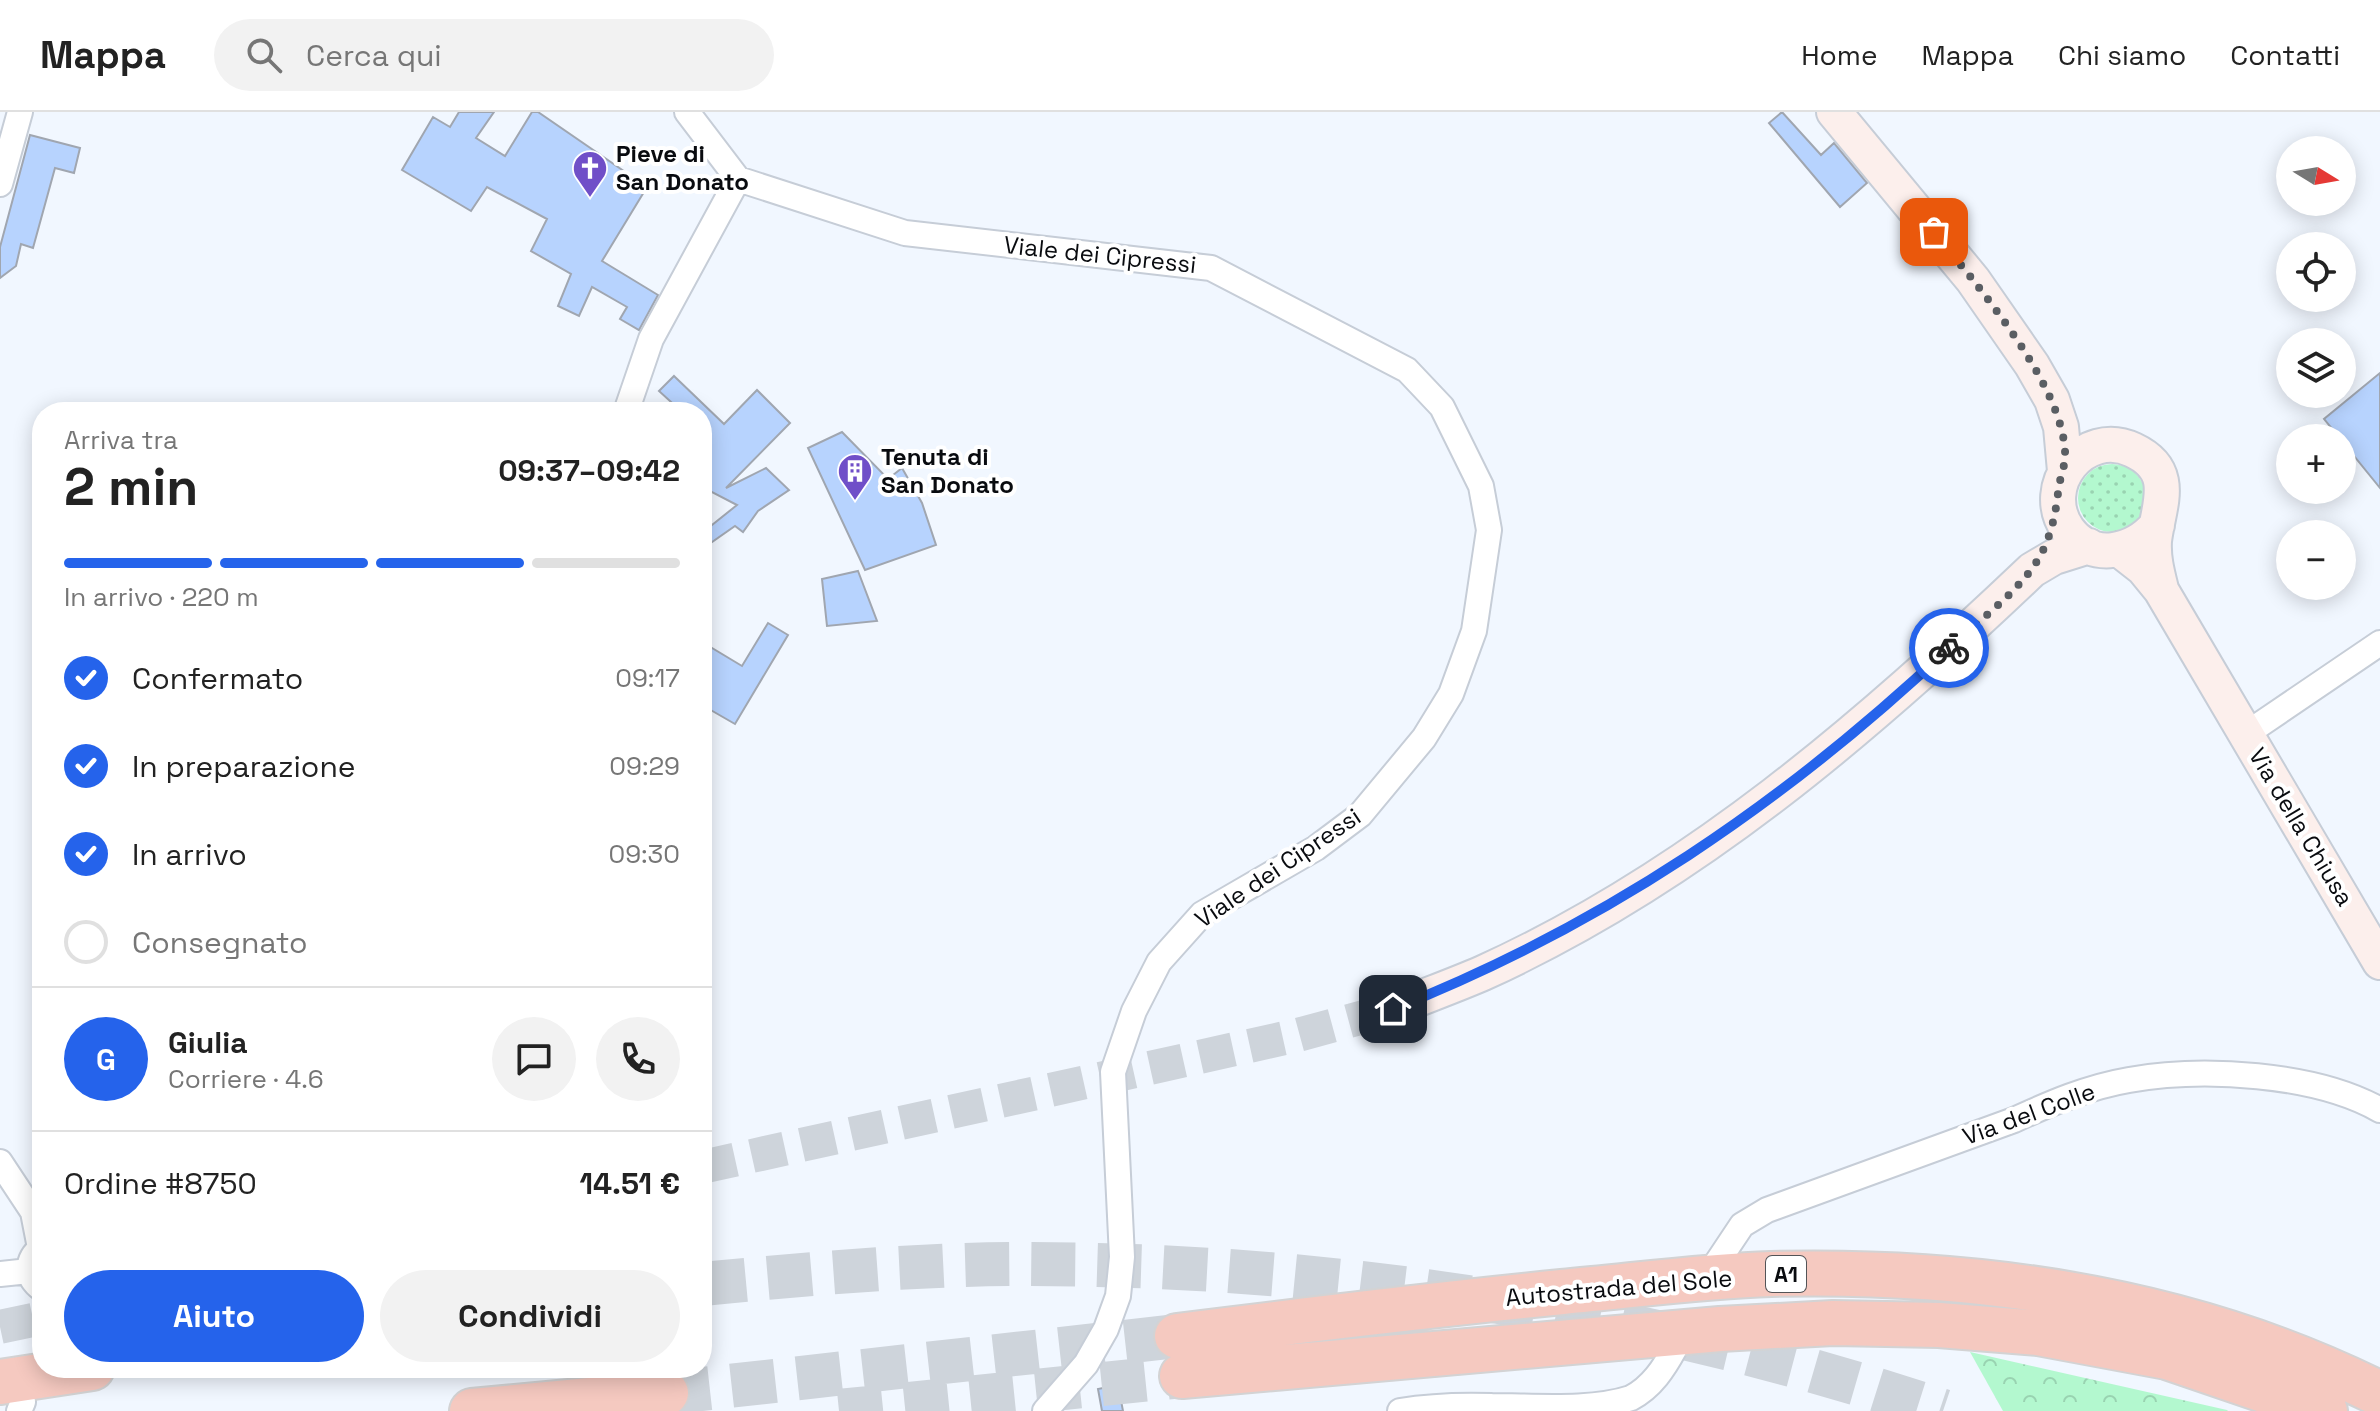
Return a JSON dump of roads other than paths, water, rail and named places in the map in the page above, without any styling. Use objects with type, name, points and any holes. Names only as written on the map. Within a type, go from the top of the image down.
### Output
[{"type":"highway","name":"Autostrada del Sole","points":[[2325,1411],[2167,1357],[2038,1333],[1939,1325],[1833,1323],[1179,1356],[1486,1300],[1769,1274],[1900,1275],[2020,1285],[2189,1319],[2330,1369],[2380,1394]]},
{"type":"highway","points":[[14,1398],[66,1378]]},
{"type":"highway","points":[[472,1411],[666,1393]]},
{"type":"main road","name":"Via della Chiusa","points":[[1834,112],[1973,280],[2052,400],[2103,445],[2125,446],[2137,451],[2156,470],[2163,493],[2157,525],[2155,567],[2161,590]]},
{"type":"main road","name":"Via della Chiusa","points":[[2052,400],[2065,449],[2065,471],[2060,482],[2058,506],[2066,527],[2143,568],[2161,590],[2380,962]]},
{"type":"main road","points":[[2065,471],[2081,454],[2103,445]]},
{"type":"main road","points":[[2032,570],[2048,540],[2058,506]]},
{"type":"main road","points":[[1393,1009],[1482,973],[1546,941],[1665,872],[1848,738],[2032,570],[2049,559],[2135,545],[2157,525]]},
{"type":"street","points":[[0,184],[20,112]]},
{"type":"street","points":[[629,402],[651,339],[738,179],[687,112]]},
{"type":"street","name":"Viale dei Cipressi","points":[[738,179],[905,233],[1211,268],[1407,370],[1442,407],[1481,486],[1489,530],[1474,631],[1451,694],[1424,738],[1360,815],[1316,848],[1202,914],[1159,962],[1134,1011],[1113,1072],[1122,1257],[1118,1296],[1106,1329],[1086,1364],[1045,1411]]},
{"type":"street","name":"Via della Chiusa","points":[[2246,734],[2380,643]]},
{"type":"street","name":"Via del Colle","points":[[1712,1270],[1742,1225],[1767,1210],[2103,1086],[2175,1076],[2299,1081],[2337,1092],[2380,1110]]},
{"type":"street","points":[[0,1162],[32,1210]]},
{"type":"street","points":[[0,1274],[32,1279]]},
{"type":"street","points":[[1400,1411],[1491,1406],[1602,1407],[1630,1400],[1648,1386],[1675,1348]]},
{"type":"tunnel","points":[[712,1165],[1294,1036],[1393,1009]]},
{"type":"tunnel","points":[[712,1283],[903,1268],[1023,1264],[1140,1266],[1373,1284],[1489,1300],[1719,1346],[1832,1376],[1943,1411]]},
{"type":"tunnel","points":[[0,1327],[32,1320]]},
{"type":"tunnel","points":[[666,1393],[1177,1336]]},
{"type":"tunnel","points":[[839,1411],[1182,1376]]},
{"type":"place","name":"Pieve di San Donato","points":[[590,199]]},
{"type":"place","name":"Tenuta di San Donato","points":[[855,502]]}]
